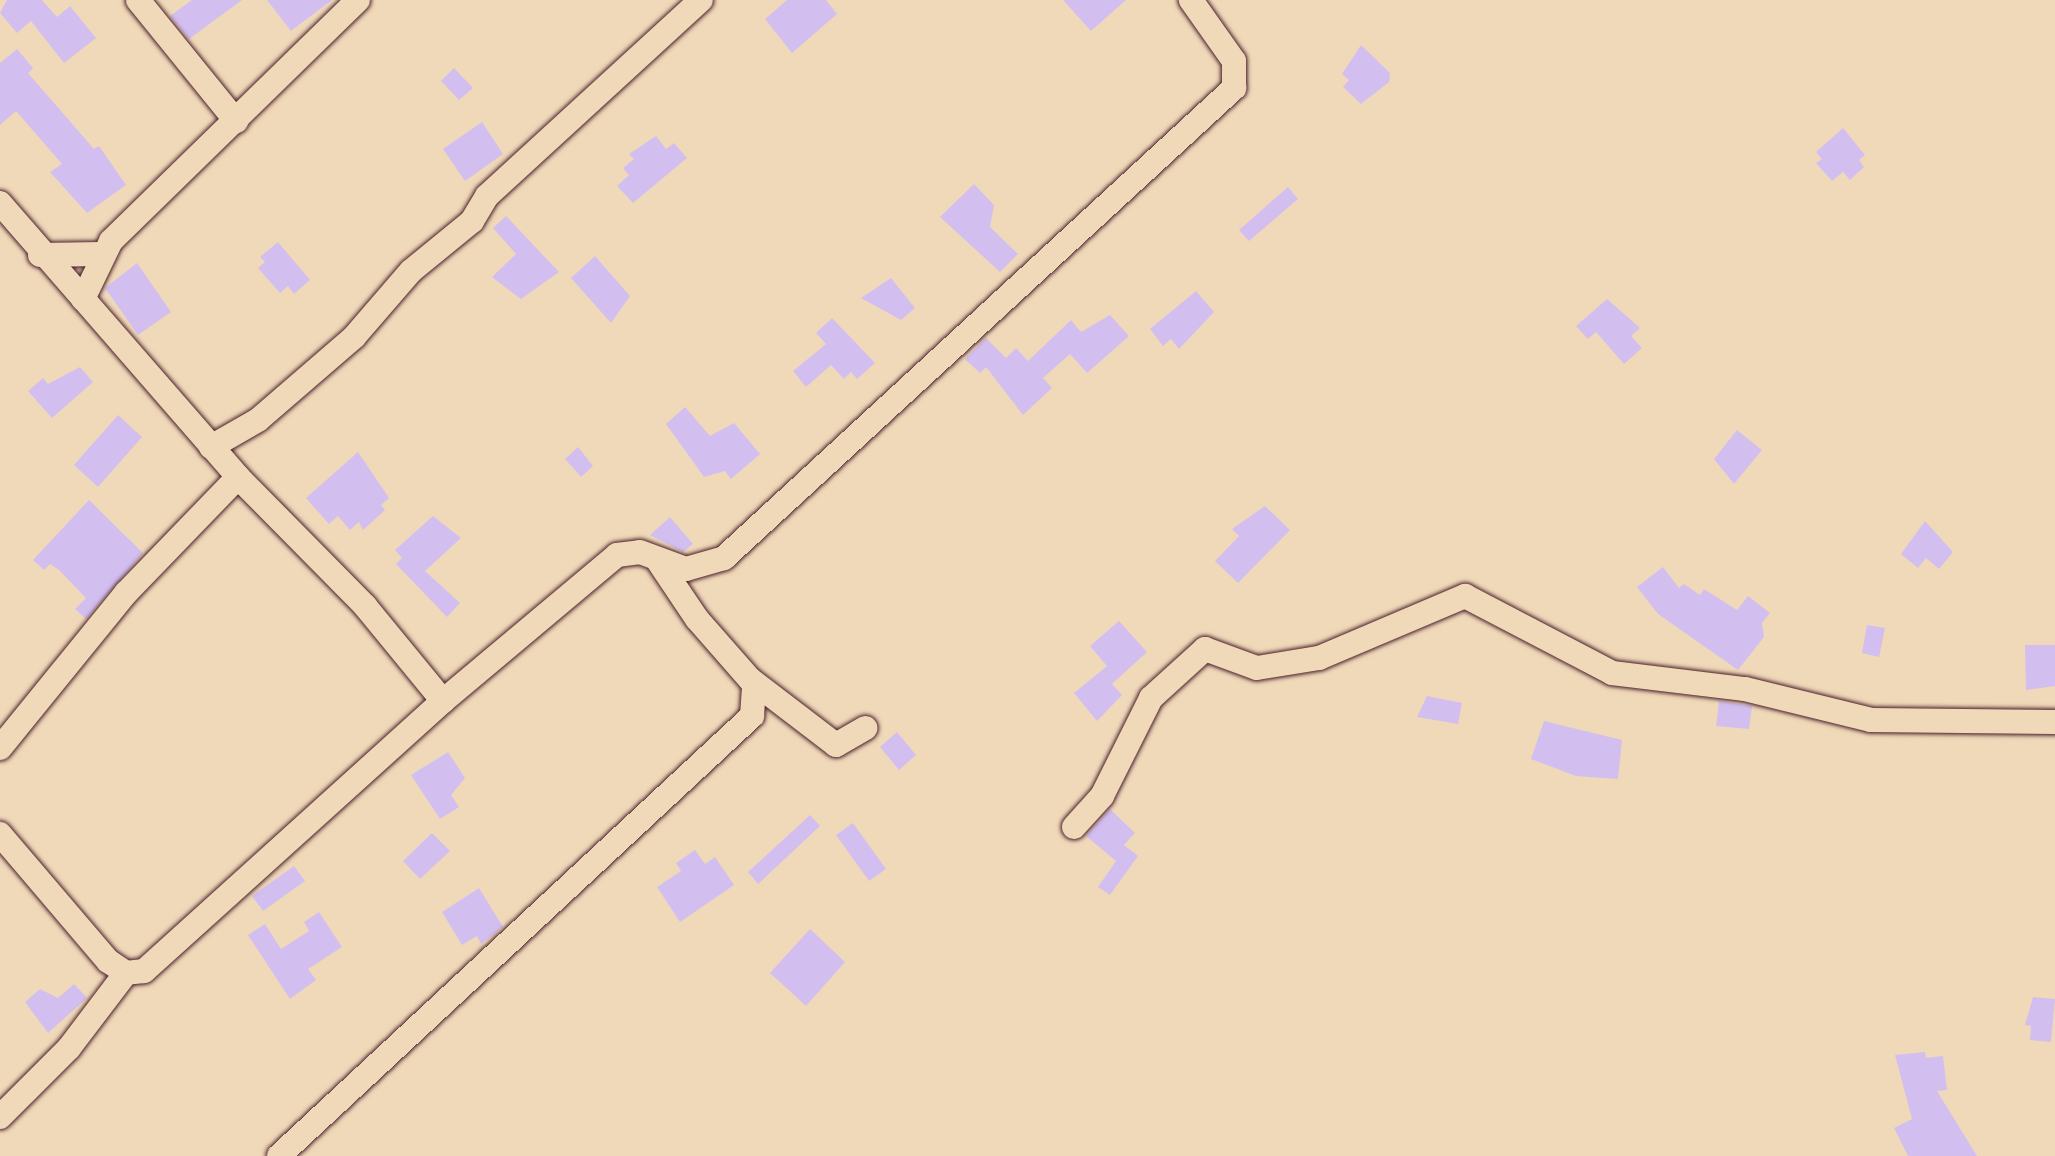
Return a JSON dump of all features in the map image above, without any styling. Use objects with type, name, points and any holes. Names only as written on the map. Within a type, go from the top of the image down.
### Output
[{"type":"street","points":[[138,0],[236,121]]},
{"type":"street","points":[[83,299],[101,254],[358,0]]},
{"type":"street","points":[[211,447],[258,420],[354,337],[411,271],[472,221],[487,196],[701,0]]},
{"type":"street","points":[[0,1117],[69,1048],[126,973],[160,961],[443,701],[595,569],[617,555],[656,558],[686,569],[724,558],[1234,88],[1234,61],[1191,0]]},
{"type":"street","points":[[0,203],[40,255],[83,299],[238,477],[365,606],[443,701]]},
{"type":"street","points":[[40,255],[101,254]]},
{"type":"street","points":[[0,748],[126,593],[238,477]]},
{"type":"street","points":[[656,558],[697,619],[751,680],[836,745],[866,728]]},
{"type":"street","points":[[1074,827],[1102,796],[1151,698],[1205,649],[1257,668],[1319,658],[1465,596],[1612,673],[1745,689],[1871,720],[2055,722]]},
{"type":"street","points":[[279,1156],[752,716],[751,680]]},
{"type":"street","points":[[0,834],[126,973]]},
{"type":"building","points":[[7,0],[42,0],[57,17],[70,6],[96,38],[64,63],[31,21],[17,33],[0,13]]},
{"type":"building","points":[[192,0],[242,0],[189,39],[170,16]]},
{"type":"building","points":[[267,0],[332,0],[291,31]]},
{"type":"building","points":[[787,0],[826,0],[837,14],[792,53],[765,19]]},
{"type":"building","points":[[1063,0],[1126,0],[1091,31]]},
{"type":"building","points":[[1361,45],[1390,73],[1389,82],[1361,104],[1343,87],[1349,80],[1342,74]]},
{"type":"building","points":[[17,49],[33,68],[28,73],[94,149],[99,146],[126,185],[87,213],[50,172],[62,164],[16,111],[0,125],[0,63]]},
{"type":"building","points":[[454,68],[473,88],[459,100],[441,81]]},
{"type":"building","points":[[482,122],[503,154],[465,181],[443,149]]},
{"type":"building","points":[[1843,128],[1865,155],[1859,160],[1864,167],[1850,180],[1843,172],[1832,181],[1816,163],[1822,159],[1816,152]]},
{"type":"building","points":[[656,136],[666,149],[674,143],[687,158],[633,203],[617,186],[629,175],[623,168],[634,159],[629,154]]},
{"type":"building","points":[[974,184],[994,205],[990,227],[1018,254],[1000,272],[940,217]]},
{"type":"building","points":[[1288,187],[1298,199],[1249,241],[1239,230]]},
{"type":"building","points":[[506,216],[559,272],[521,299],[492,277],[516,254],[493,228]]},
{"type":"building","points":[[278,242],[310,280],[294,294],[288,286],[280,293],[258,268],[265,262],[260,257]]},
{"type":"building","points":[[595,256],[630,296],[611,323],[571,278]]},
{"type":"building","points":[[137,263],[171,312],[138,335],[105,288]]},
{"type":"building","points":[[891,278],[915,308],[901,320],[861,298]]},
{"type":"building","points":[[1196,291],[1214,312],[1179,349],[1171,339],[1163,346],[1150,329]]},
{"type":"building","points":[[1607,299],[1640,328],[1631,336],[1642,348],[1624,364],[1596,332],[1588,339],[1576,326]]},
{"type":"building","points":[[1110,315],[1129,336],[1087,373],[1070,354],[1043,378],[1052,388],[1023,415],[986,367],[980,373],[965,359],[986,338],[1006,358],[1016,348],[1028,361],[1071,320],[1081,332]]},
{"type":"building","points":[[832,318],[875,363],[857,379],[851,372],[844,379],[831,365],[806,387],[793,371],[826,344],[816,333]]},
{"type":"building","points":[[80,367],[93,382],[52,418],[28,391],[43,378],[48,384]]},
{"type":"building","points":[[685,407],[710,436],[734,423],[760,454],[731,479],[725,471],[704,477],[666,424]]},
{"type":"building","points":[[118,415],[142,437],[98,487],[74,465]]},
{"type":"building","points":[[1737,430],[1762,450],[1734,484],[1714,459]]},
{"type":"building","points":[[578,447],[593,466],[581,477],[565,459]]},
{"type":"building","points":[[358,452],[389,498],[381,505],[385,510],[363,530],[359,522],[350,530],[338,516],[329,524],[306,498]]},
{"type":"building","points":[[89,500],[143,553],[86,619],[75,609],[86,598],[59,570],[50,564],[44,570],[33,560]]},
{"type":"building","points":[[1265,506],[1290,530],[1238,583],[1215,561],[1239,536],[1232,529]]},
{"type":"building","points":[[433,516],[461,538],[425,571],[460,603],[447,617],[396,564],[402,558],[395,550]]},
{"type":"building","points":[[670,517],[693,544],[683,552],[650,535]]},
{"type":"building","points":[[1925,521],[1953,552],[1939,569],[1926,558],[1918,568],[1901,554]]},
{"type":"building","points":[[1663,567],[1679,588],[1684,584],[1700,595],[1704,589],[1737,610],[1748,596],[1770,613],[1762,623],[1764,637],[1738,670],[1658,614],[1637,587]]},
{"type":"building","points":[[1119,621],[1147,652],[1112,684],[1122,695],[1097,721],[1074,693],[1107,666],[1090,646]]},
{"type":"building","points":[[1867,625],[1885,628],[1879,657],[1862,653]]},
{"type":"building","points":[[2025,645],[2055,645],[2055,686],[2026,690]]},
{"type":"building","points":[[1427,696],[1462,703],[1458,724],[1417,717]]},
{"type":"building","points":[[1719,701],[1752,706],[1749,729],[1716,726]]},
{"type":"building","points":[[1544,721],[1622,740],[1618,779],[1576,776],[1531,759]]},
{"type":"building","points":[[897,732],[916,755],[899,770],[880,747]]},
{"type":"building","points":[[448,752],[465,778],[451,795],[459,807],[440,819],[411,775]]},
{"type":"building","points":[[1110,809],[1135,833],[1124,845],[1138,856],[1110,895],[1098,887],[1116,861],[1086,836]]},
{"type":"building","points":[[810,815],[820,826],[758,884],[748,872]]},
{"type":"building","points":[[853,823],[886,869],[869,881],[836,835]]},
{"type":"building","points":[[432,833],[450,851],[420,879],[403,861]]},
{"type":"building","points":[[695,850],[705,864],[715,857],[734,885],[680,922],[657,887],[681,871],[676,863]]},
{"type":"building","points":[[294,866],[305,881],[263,911],[252,896]]},
{"type":"building","points":[[479,888],[503,927],[481,944],[477,936],[462,945],[442,912]]},
{"type":"building","points":[[319,912],[342,947],[308,969],[316,980],[290,999],[248,935],[265,924],[281,949],[309,931],[304,922]]},
{"type":"building","points":[[810,929],[845,962],[806,1006],[770,973]]},
{"type":"building","points":[[74,984],[87,998],[48,1033],[25,1002],[40,989],[58,998]]},
{"type":"building","points":[[2033,997],[2055,999],[2051,1042],[2030,1040],[2031,1026],[2025,1025]]},
{"type":"building","points":[[1925,1052],[1926,1058],[1943,1056],[1947,1090],[1937,1091],[1977,1156],[1908,1156],[1894,1128],[1912,1119],[1895,1055]]}]
